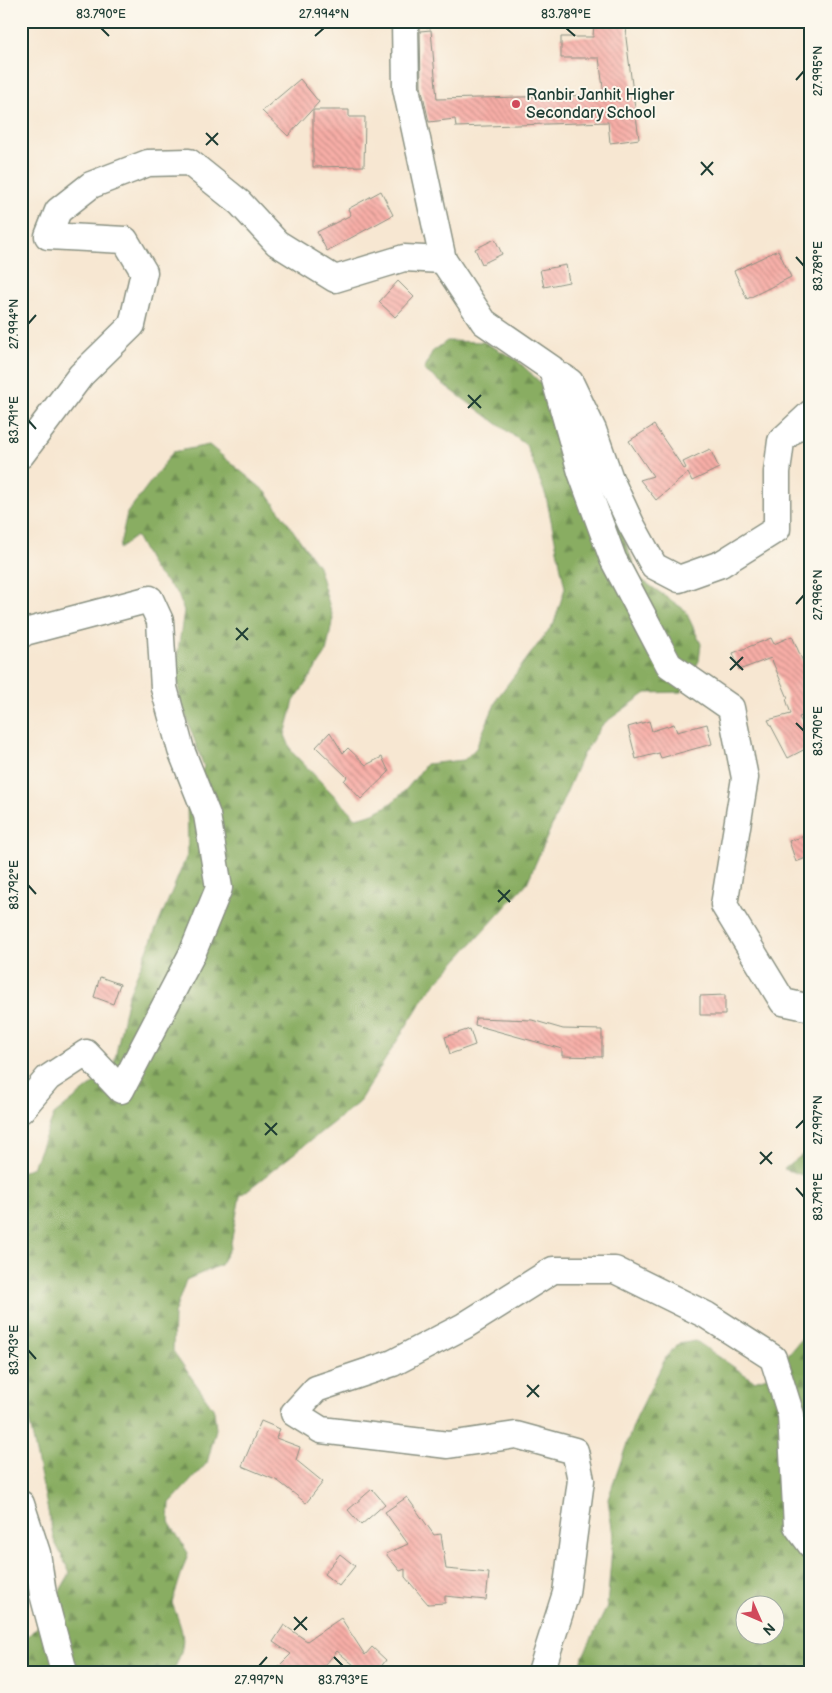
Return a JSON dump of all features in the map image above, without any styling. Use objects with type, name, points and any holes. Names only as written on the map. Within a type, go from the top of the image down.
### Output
[{"type":"street","points":[[405,21],[406,88],[443,260],[484,322],[570,382],[593,430],[610,479],[630,524],[654,566],[679,579],[721,564],[776,528],[777,472],[781,441],[811,413]]},
{"type":"street","points":[[21,456],[81,375],[132,325],[144,272],[125,240],[48,236],[58,211],[91,185],[148,164],[190,162],[240,202],[277,243],[335,279],[404,258],[443,260]]},
{"type":"street","points":[[552,370],[581,472],[614,560],[669,665],[730,708],[744,778],[724,905],[783,1002],[811,1008]]},
{"type":"street","points":[[21,635],[25,632],[150,599],[160,620],[164,688],[181,750],[207,815],[219,888],[192,954],[122,1090],[86,1053],[48,1078],[21,1110]]},
{"type":"street","points":[[541,1672],[566,1593],[580,1480],[575,1451],[516,1435],[448,1445],[321,1430],[294,1413],[316,1389],[393,1363],[464,1326],[553,1270],[615,1270],[706,1315],[773,1358],[791,1415],[797,1526],[811,1545]]},
{"type":"street","points":[[21,1504],[37,1553],[43,1594],[64,1672]]},
{"type":"green space","points":[[447,341],[484,342],[517,360],[554,396],[606,491],[639,578],[685,610],[701,644],[699,661],[681,692],[646,693],[603,724],[583,754],[527,883],[427,993],[358,1103],[240,1196],[230,1248],[220,1265],[186,1280],[174,1314],[173,1351],[214,1410],[216,1429],[207,1463],[170,1503],[169,1522],[188,1553],[172,1603],[183,1638],[181,1652],[173,1672],[29,1672],[21,1657],[21,1643],[43,1621],[70,1573],[54,1540],[21,1381],[21,1172],[33,1167],[54,1115],[113,1068],[128,996],[188,853],[187,799],[204,767],[180,700],[176,664],[184,611],[178,594],[154,570],[136,536],[119,549],[127,513],[173,452],[209,445],[266,492],[318,566],[333,618],[326,653],[294,701],[285,735],[292,752],[356,818],[379,810],[397,798],[412,783],[426,764],[464,760],[476,748],[498,697],[554,623],[565,588],[546,496],[526,445],[424,370],[432,352]]},
{"type":"green space","points":[[811,1148],[811,1178],[784,1169]]},
{"type":"green space","points":[[811,1327],[811,1672],[580,1672],[583,1656],[607,1607],[613,1536],[608,1499],[635,1420],[666,1357],[678,1344],[696,1341],[754,1381],[770,1376]]},
{"type":"building","points":[[594,21],[627,21],[626,38],[639,139],[610,143],[608,122],[456,127],[455,119],[429,122],[421,86],[420,31],[431,30],[437,99],[604,95],[599,58],[561,58],[561,37],[593,37]]},
{"type":"building","points":[[300,79],[319,102],[288,136],[262,111]]},
{"type":"building","points":[[313,110],[349,110],[349,117],[365,117],[364,166],[313,167]]},
{"type":"building","points":[[381,191],[393,215],[327,251],[317,232],[351,215],[348,209]]},
{"type":"building","points":[[495,239],[502,254],[482,264],[475,249]]},
{"type":"building","points":[[778,250],[791,277],[747,299],[734,271]]},
{"type":"building","points":[[566,265],[569,282],[544,287],[540,270]]},
{"type":"building","points":[[398,281],[414,297],[395,317],[379,302]]},
{"type":"building","points":[[654,425],[684,469],[686,468],[683,462],[710,449],[719,468],[692,481],[688,473],[656,500],[640,480],[653,476],[629,441]]},
{"type":"building","points":[[792,636],[804,664],[811,658],[811,713],[799,717],[811,740],[811,746],[788,758],[768,720],[791,714],[786,699],[788,698],[771,658],[739,670],[733,653],[771,638],[774,644]]},
{"type":"building","points":[[649,721],[652,731],[674,724],[677,732],[707,724],[712,744],[661,758],[659,753],[636,759],[628,727]]},
{"type":"building","points":[[330,732],[343,753],[348,748],[366,765],[382,757],[389,772],[361,799],[344,781],[347,777],[316,747]]},
{"type":"building","points":[[811,834],[811,856],[796,862],[789,841]]},
{"type":"building","points":[[100,977],[120,984],[113,1004],[94,997]]},
{"type":"building","points":[[725,995],[725,1015],[700,1015],[700,996]]},
{"type":"building","points":[[476,1018],[532,1020],[563,1029],[602,1030],[602,1057],[562,1056],[562,1049],[475,1025]]},
{"type":"building","points":[[470,1029],[475,1045],[450,1054],[445,1037]]},
{"type":"building","points":[[261,1421],[280,1429],[276,1438],[300,1447],[296,1460],[323,1482],[306,1503],[278,1481],[242,1466]]},
{"type":"building","points":[[372,1489],[385,1504],[361,1525],[348,1510]]},
{"type":"building","points":[[407,1497],[434,1535],[441,1534],[446,1569],[489,1573],[486,1600],[445,1596],[445,1603],[428,1604],[405,1577],[405,1569],[400,1571],[386,1554],[408,1544],[385,1512]]},
{"type":"building","points":[[340,1554],[355,1566],[339,1586],[324,1574]]},
{"type":"building","points":[[341,1618],[365,1655],[372,1647],[386,1660],[377,1672],[350,1672],[355,1666],[337,1651],[319,1672],[273,1672],[291,1654],[273,1642],[284,1625],[307,1641]]},
{"type":"place","name":"Ranbir Janhit Higher Secondary School","points":[[516,104]]}]
